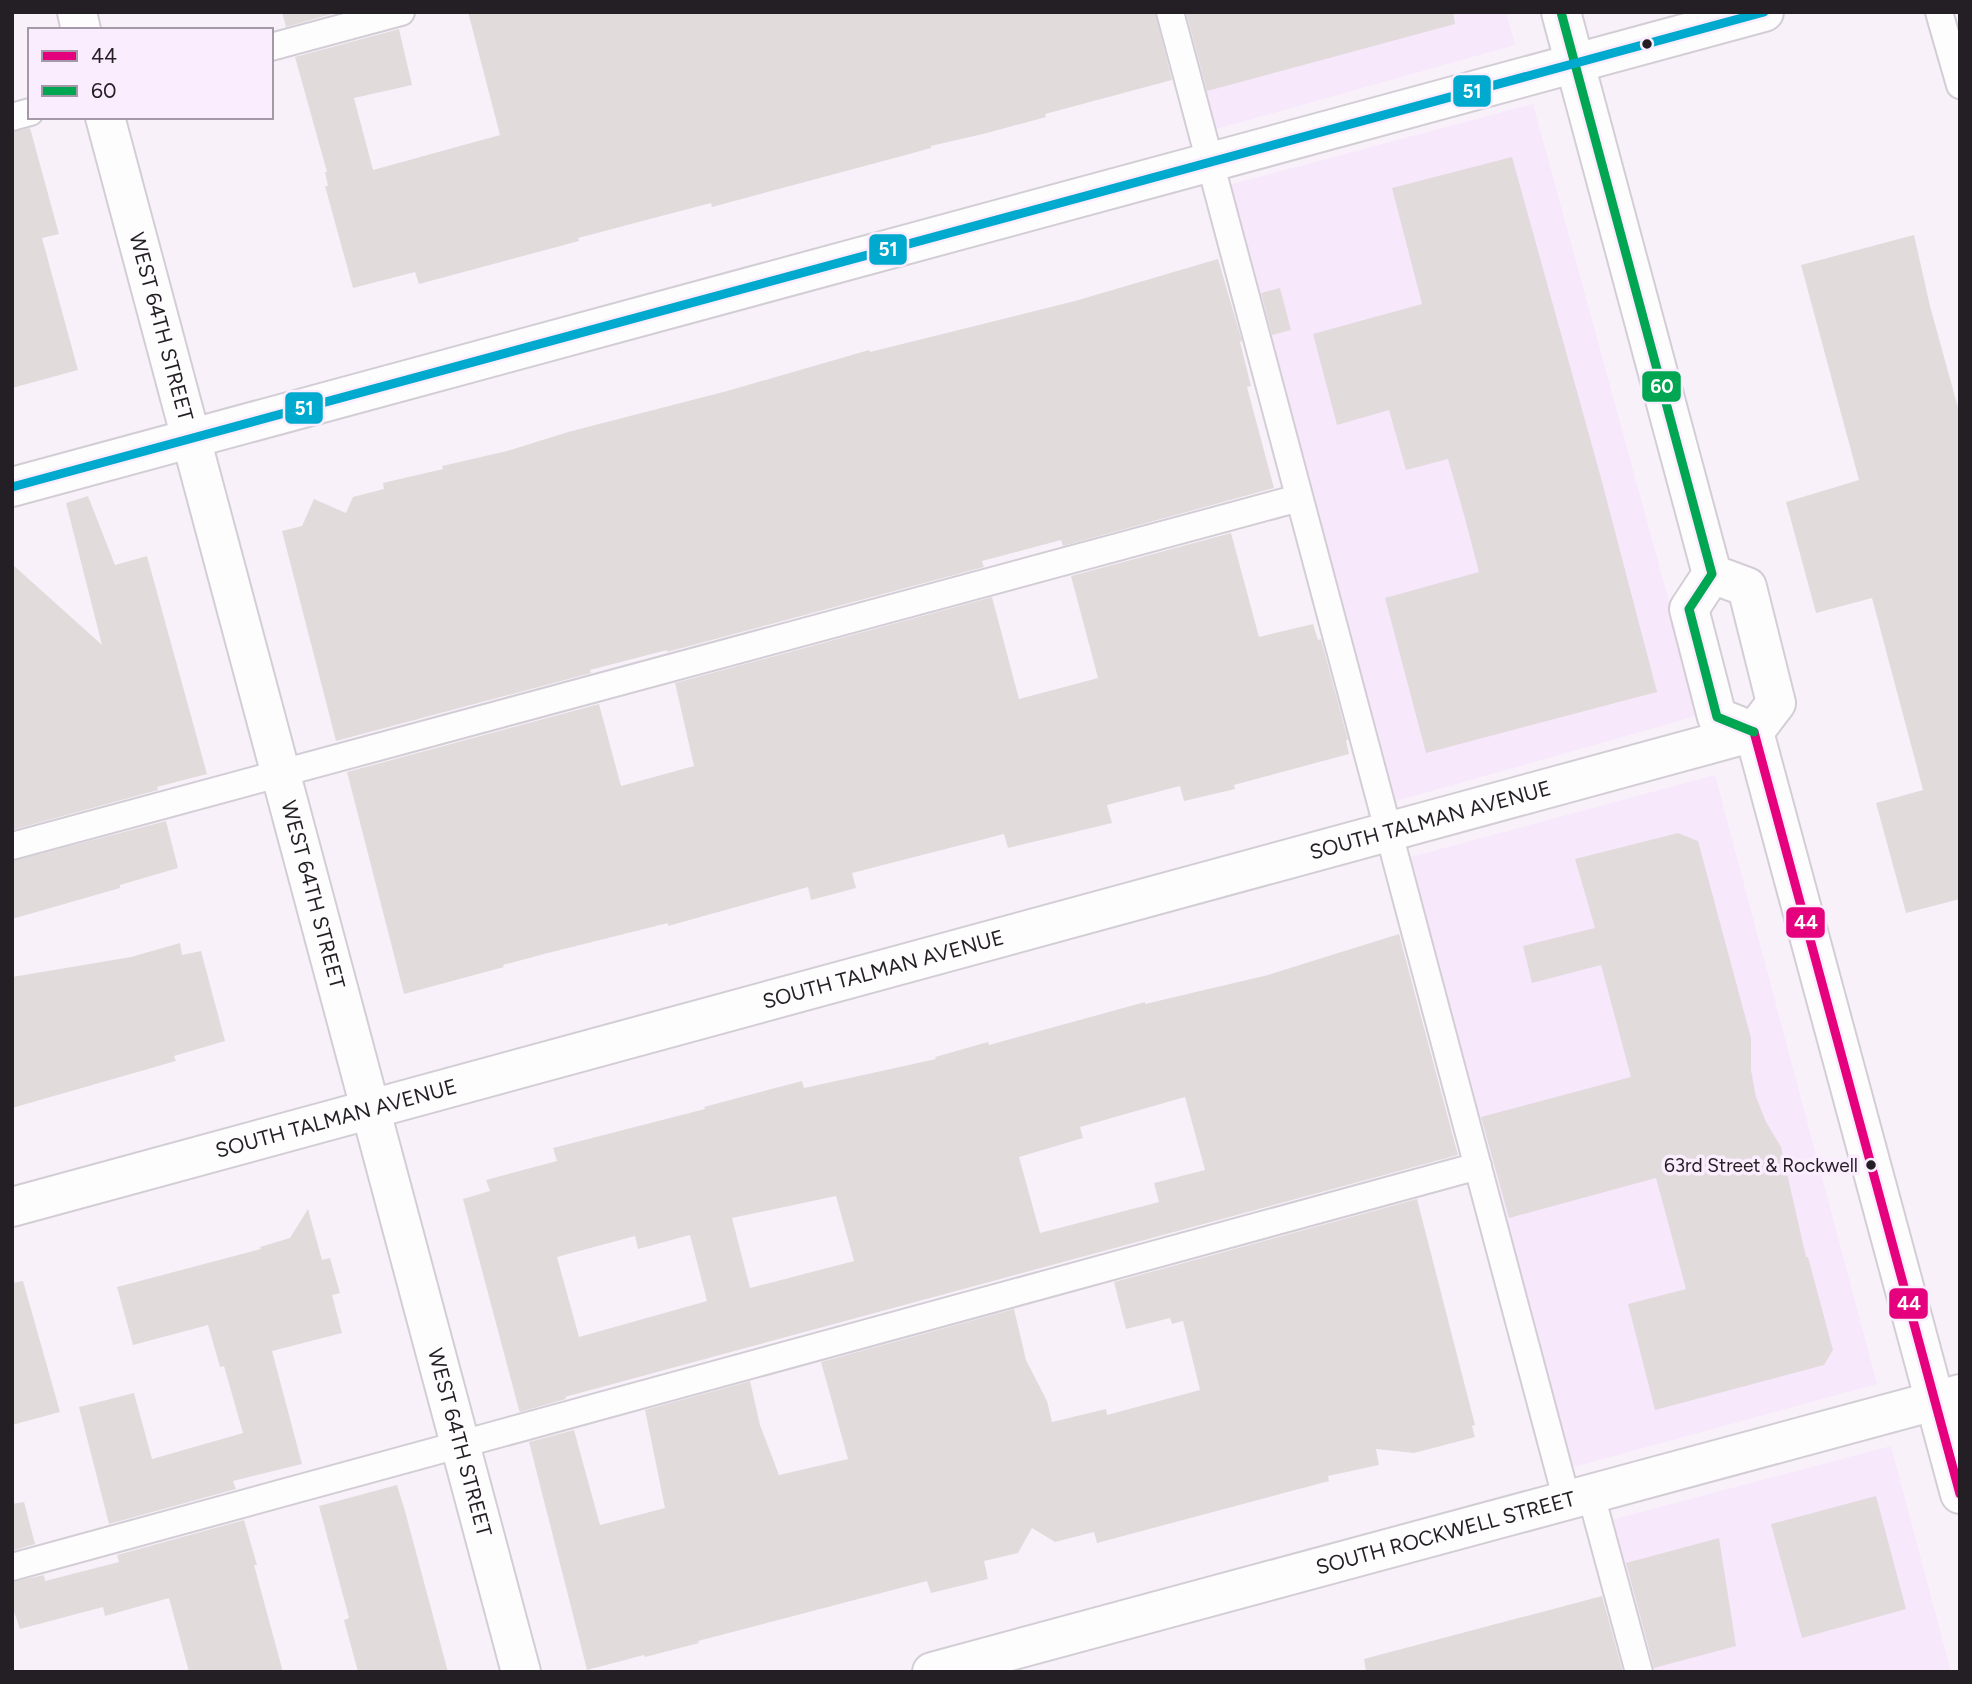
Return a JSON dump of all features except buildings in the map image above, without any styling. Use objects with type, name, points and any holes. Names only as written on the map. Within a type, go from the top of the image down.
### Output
[{"type":"street","points":[[1560,12],[1712,574],[1689,609],[1717,717],[1754,733]]},
{"type":"street","points":[[12,487],[1764,12]]},
{"type":"street","name":"WEST 64TH STREET","points":[[105,119],[521,1672]]},
{"type":"street","points":[[1712,574],[1747,587],[1776,703],[1754,733]]},
{"type":"street","points":[[1754,733],[1947,1398],[1960,1494]]},
{"type":"street","name":"SOUTH TALMAN AVENUE","points":[[12,1207],[1754,733]]},
{"type":"street","name":"SOUTH ROCKWELL STREET","points":[[932,1672],[1947,1398]]},
{"type":"lane","points":[[273,46],[401,12]]},
{"type":"lane","points":[[1170,12],[1478,1166],[1579,1498],[1639,1672]]},
{"type":"lane","points":[[1939,12],[1960,85]]},
{"type":"lane","points":[[12,846],[1299,498]]},
{"type":"lane","points":[[12,1567],[1478,1166]]},
{"type":"shaded area","points":[[1170,12],[1506,12],[1515,45],[1202,133]]},
{"type":"shaded area","points":[[1533,104],[1700,715],[1382,805],[1217,188]]},
{"type":"shaded area","points":[[1715,775],[1877,1384],[1559,1471],[1396,861]]},
{"type":"shaded area","points":[[1891,1446],[1951,1672],[1639,1672],[1599,1523]]},
{"type":"transit line","name":"60","points":[[1561,12],[1712,574],[1689,609],[1717,717],[1754,732]]},
{"type":"transit line","name":"51","points":[[12,487],[1764,12]]},
{"type":"transit line","name":"44","points":[[1754,732],[1960,1494]]},
{"type":"place","name":"63rd Street & Rockwell","points":[[1871,1165]]}]
